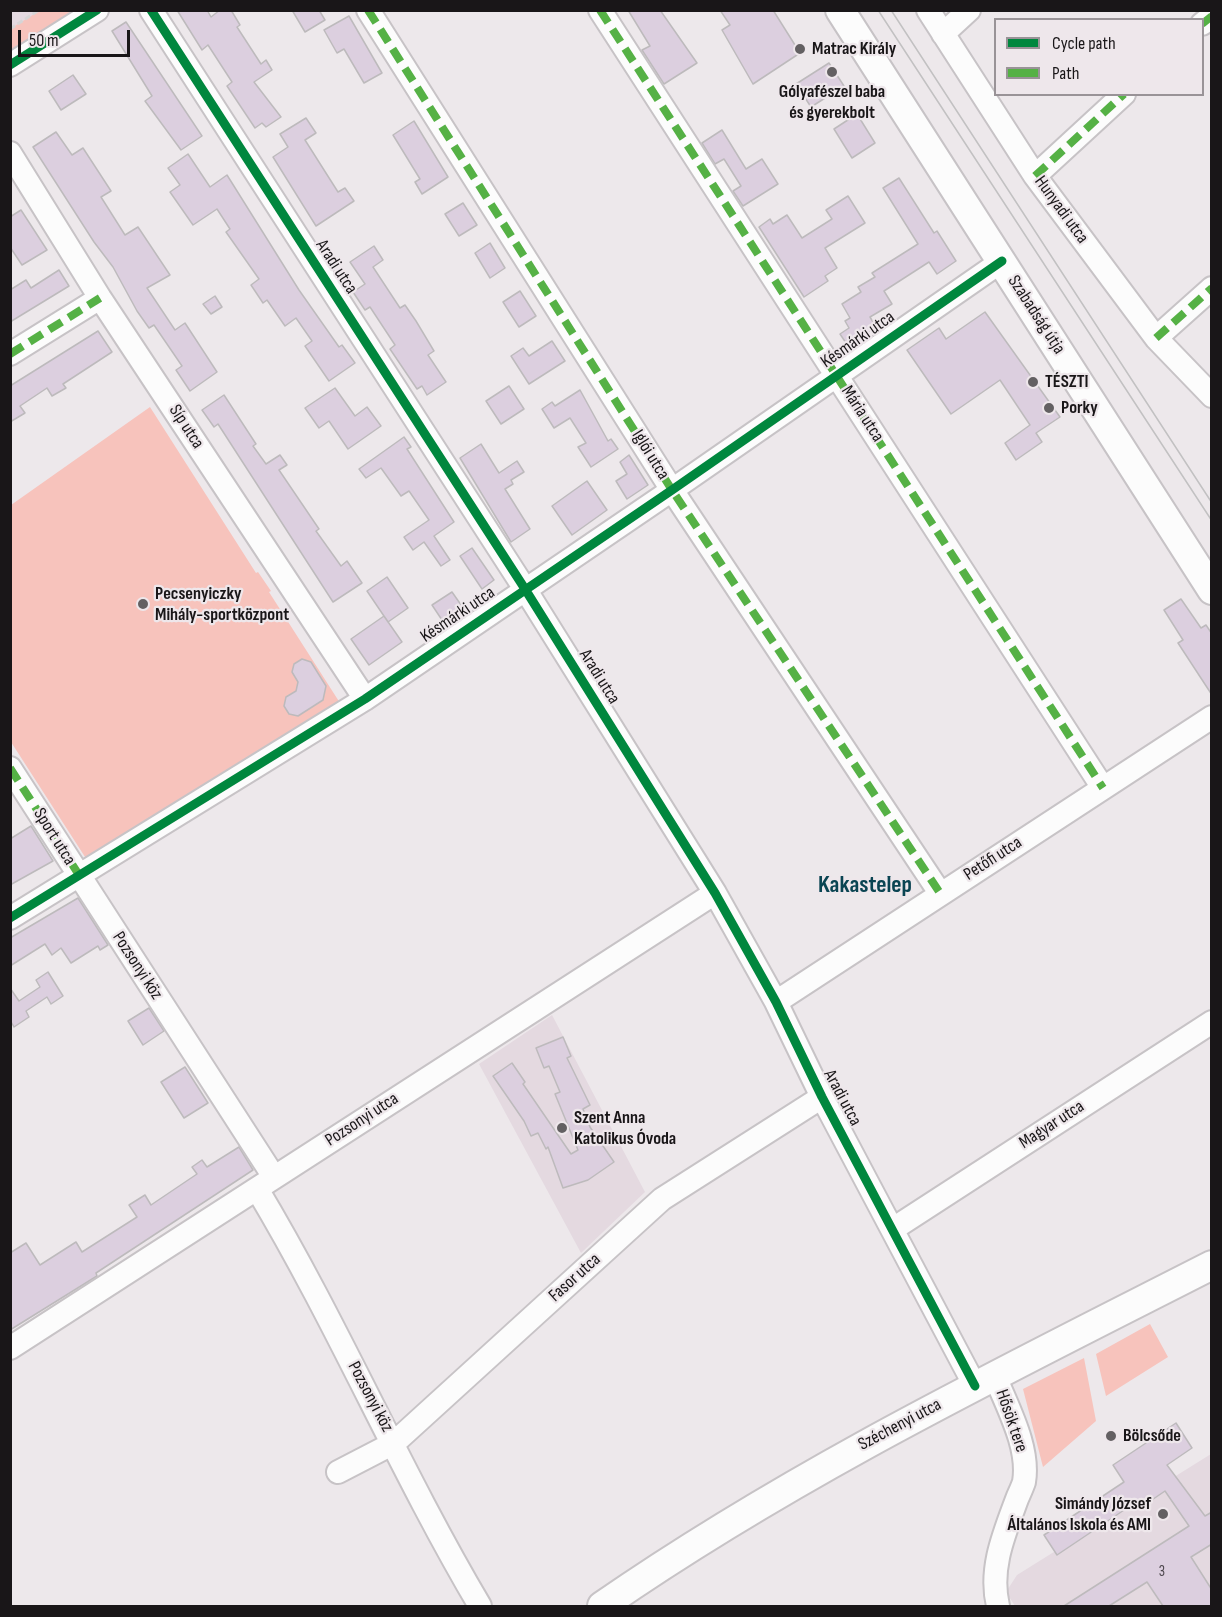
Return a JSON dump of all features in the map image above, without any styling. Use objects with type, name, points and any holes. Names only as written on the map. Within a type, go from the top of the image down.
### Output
[{"type":"main road","name":"Szabadság útja","points":[[840,10],[1212,590]]},
{"type":"main road","name":"Széchenyi utca","points":[[602,1606],[722,1527],[793,1484],[985,1381],[1212,1265]]},
{"type":"street","points":[[10,65],[97,10]]},
{"type":"street","name":"Aradi utca","points":[[151,10],[525,589],[715,893],[776,1002],[822,1097],[893,1229],[985,1381]]},
{"type":"street","name":"Iglói utca","points":[[368,10],[672,490],[940,893]]},
{"type":"street","name":"Mária utca","points":[[600,10],[1103,788]]},
{"type":"street","name":"Hunyadi utca","points":[[928,10],[1035,176],[1156,338],[1212,396]]},
{"type":"street","points":[[943,34],[969,10]]},
{"type":"street","points":[[1035,176],[1122,96]]},
{"type":"street","name":"Síp utca","points":[[10,153],[100,298],[365,699]]},
{"type":"street","name":"Késmárki utca","points":[[10,918],[365,699],[1002,261]]},
{"type":"street","points":[[1156,338],[1212,288]]},
{"type":"street","points":[[10,354],[100,298]]},
{"type":"street","name":"Petőfi utca","points":[[776,1002],[1212,717]]},
{"type":"street","name":"Sport utca","points":[[10,768],[79,875]]},
{"type":"street","name":"Pozsonyi köz","points":[[79,875],[266,1183],[451,1557],[480,1606]]},
{"type":"street","name":"Pozsonyi utca","points":[[10,1348],[715,893]]},
{"type":"street","name":"Magyar utca","points":[[893,1229],[1212,1022]]},
{"type":"street","name":"Fasor utca","points":[[338,1472],[394,1443],[662,1199],[822,1097]]},
{"type":"street","name":"Hősök tere","points":[[985,1381],[1021,1446],[1025,1464],[1023,1483],[996,1563],[994,1590],[998,1606]]},
{"type":"path","points":[[10,29],[39,10]]},
{"type":"shaded area","points":[[11,10],[39,10],[39,11],[11,29]]},
{"type":"shaded area","points":[[39,11],[98,11],[11,64],[10,29]]},
{"type":"shaded area","name":"Pecsenyiczky Mihály-sportközpont","points":[[150,407],[256,573],[258,572],[271,591],[269,592],[340,703],[87,860],[11,742],[11,505]]},
{"type":"shaded area","name":"Szent Anna Katolikus Óvoda","points":[[552,1015],[645,1192],[581,1253],[479,1064]]},
{"type":"shaded area","points":[[1150,1324],[1168,1357],[1106,1396],[1096,1354]]},
{"type":"shaded area","points":[[1084,1358],[1096,1421],[1043,1467],[1023,1389]]},
{"type":"shaded area","name":"Simándy József Általános Iskola és AMI","points":[[1211,1454],[1211,1606],[1015,1606],[1006,1592],[1017,1575]]},
{"type":"building","points":[[177,10],[207,10],[211,17],[220,10],[231,10],[240,25],[237,27],[261,64],[266,60],[272,70],[254,82],[281,117],[266,127],[262,123],[255,128],[227,86],[232,82],[208,45],[202,50]]},
{"type":"building","points":[[292,10],[319,10],[325,20],[305,32]]},
{"type":"building","points":[[628,10],[660,10],[697,63],[664,84],[642,50],[650,46]]},
{"type":"building","points":[[720,10],[773,10],[800,53],[753,84],[722,30],[730,25]]},
{"type":"building","points":[[349,16],[382,73],[364,83],[344,49],[337,53],[324,30]]},
{"type":"building","points":[[126,22],[202,136],[181,150],[145,101],[152,96],[112,31]]},
{"type":"building","points":[[829,63],[844,86],[811,107],[796,84]]},
{"type":"building","points":[[73,75],[86,94],[61,110],[49,91]]},
{"type":"building","points":[[857,114],[875,143],[852,158],[834,129]]},
{"type":"building","points":[[306,118],[316,133],[305,140],[338,192],[345,188],[354,201],[316,226],[273,157],[288,147],[280,134]]},
{"type":"building","points":[[414,121],[448,177],[422,194],[415,182],[420,179],[393,135]]},
{"type":"building","points":[[722,130],[746,169],[762,159],[778,184],[743,206],[733,191],[741,186],[724,159],[715,164],[702,143]]},
{"type":"building","points":[[56,132],[72,155],[83,148],[111,191],[101,197],[125,235],[138,227],[170,275],[147,288],[175,330],[185,323],[217,372],[190,391],[176,370],[182,366],[154,325],[149,328],[137,311],[113,267],[94,242],[33,147]]},
{"type":"building","points":[[188,154],[210,187],[227,175],[299,290],[339,347],[342,345],[355,363],[329,381],[305,346],[312,341],[296,318],[285,326],[267,300],[263,303],[251,285],[259,279],[226,232],[230,229],[217,209],[193,225],[170,192],[180,185],[168,168]]},
{"type":"building","points":[[899,178],[934,233],[937,231],[956,261],[937,274],[929,262],[884,291],[892,304],[870,317],[876,327],[848,346],[840,334],[849,328],[845,321],[850,318],[842,304],[861,292],[858,287],[875,277],[872,273],[918,244],[883,188]]},
{"type":"building","points":[[848,196],[865,223],[825,248],[837,268],[825,276],[828,281],[804,297],[759,227],[770,219],[773,224],[787,215],[802,238],[832,219],[826,210]]},
{"type":"building","points":[[463,203],[477,225],[459,236],[445,214]]},
{"type":"building","points":[[21,210],[47,250],[22,265],[10,247],[10,217]]},
{"type":"building","points":[[490,243],[505,268],[490,278],[475,253]]},
{"type":"building","points":[[374,246],[383,260],[373,267],[400,308],[405,305],[416,321],[434,351],[428,355],[446,382],[427,395],[422,386],[417,389],[390,349],[395,345],[370,307],[365,310],[353,292],[365,284],[350,262]]},
{"type":"building","points":[[59,270],[69,286],[10,322],[10,290],[26,280],[31,288]]},
{"type":"building","points":[[520,291],[536,316],[519,327],[503,302]]},
{"type":"building","points":[[215,296],[222,307],[211,314],[203,304]]},
{"type":"building","points":[[985,312],[1060,417],[1036,433],[1042,442],[1016,460],[1005,443],[1030,425],[1000,380],[951,414],[907,350],[939,328],[946,339]]},
{"type":"building","points":[[98,331],[112,352],[63,384],[66,388],[52,396],[47,388],[20,406],[25,413],[10,422],[10,386]]},
{"type":"building","points":[[552,341],[565,361],[529,384],[511,356],[523,348],[529,356]]},
{"type":"building","points":[[509,386],[524,409],[501,424],[486,401]]},
{"type":"building","points":[[335,388],[355,416],[367,407],[381,426],[348,449],[329,421],[319,428],[305,408]]},
{"type":"building","points":[[580,390],[608,441],[611,439],[618,449],[591,467],[578,447],[586,443],[570,418],[554,428],[542,409],[552,402],[555,406]]},
{"type":"building","points":[[224,395],[256,444],[253,446],[266,464],[280,455],[287,465],[279,470],[319,529],[316,531],[341,566],[347,561],[362,583],[333,602],[218,424],[214,427],[202,410]]},
{"type":"building","points":[[404,437],[411,447],[407,449],[454,522],[434,536],[450,560],[441,566],[424,542],[413,550],[404,537],[429,520],[409,491],[401,496],[381,468],[366,478],[359,469]]},
{"type":"building","points":[[481,444],[499,473],[517,461],[524,472],[511,480],[513,484],[505,489],[530,529],[511,542],[460,458]]},
{"type":"building","points":[[629,455],[648,485],[627,499],[616,481],[627,474],[620,462]]},
{"type":"building","points":[[587,481],[607,510],[572,535],[552,506]]},
{"type":"building","points":[[472,548],[494,580],[482,589],[460,556]]},
{"type":"building","points":[[387,577],[408,608],[388,622],[367,591]]},
{"type":"building","points":[[452,592],[466,612],[446,626],[432,605]]},
{"type":"building","points":[[1181,599],[1201,628],[1206,625],[1212,634],[1212,695],[1178,643],[1183,640],[1164,610]]},
{"type":"building","points":[[384,616],[402,642],[369,665],[351,639]]},
{"type":"building","points":[[302,659],[311,662],[326,686],[323,700],[298,716],[289,714],[284,706],[286,697],[296,691],[298,682],[292,672],[294,664]]},
{"type":"building","points":[[31,826],[53,861],[10,885],[10,839]]},
{"type":"building","points":[[78,898],[108,945],[100,950],[98,946],[71,963],[61,948],[52,955],[45,944],[10,966],[10,938]]},
{"type":"building","points":[[48,972],[63,996],[51,1004],[47,997],[26,1011],[29,1017],[14,1027],[10,1020],[10,988],[19,1001],[40,987],[36,980]]},
{"type":"building","points":[[149,1008],[164,1031],[143,1045],[128,1021]]},
{"type":"building","points":[[563,1037],[571,1056],[567,1058],[590,1105],[583,1109],[590,1127],[614,1162],[588,1180],[563,1188],[548,1147],[546,1149],[538,1133],[531,1136],[524,1121],[493,1076],[512,1063],[525,1082],[523,1084],[571,1154],[578,1150],[555,1094],[560,1092],[549,1066],[544,1068],[536,1048]]},
{"type":"building","points":[[185,1067],[208,1103],[184,1118],[161,1082]]},
{"type":"building","points":[[239,1147],[253,1170],[96,1273],[97,1276],[10,1330],[10,1253],[26,1243],[40,1265],[76,1242],[82,1252],[137,1217],[129,1205],[145,1195],[151,1205],[197,1174],[192,1167],[202,1160],[207,1167]]},
{"type":"building","points":[[1176,1423],[1192,1448],[1167,1465],[1205,1516],[1212,1512],[1212,1544],[1191,1557],[1212,1590],[1212,1606],[1163,1606],[1147,1582],[1109,1606],[1064,1606],[1189,1526],[1165,1491],[1143,1506],[1139,1500],[1057,1555],[1044,1535],[1124,1482],[1113,1465]]},
{"type":"tram line","points":[[878,10],[1212,521]]},
{"type":"tram line","points":[[891,10],[1212,503]]},
{"type":"marked path","points":[[368,10],[672,490],[940,893]]},
{"type":"marked path","points":[[600,10],[1103,788]]},
{"type":"marked path","points":[[1204,22],[1212,16]]},
{"type":"marked path","points":[[1035,176],[1122,96]]},
{"type":"marked path","points":[[1156,338],[1212,288]]},
{"type":"marked path","points":[[10,354],[100,298]]},
{"type":"marked path","points":[[10,768],[79,875]]},
{"type":"cycle path","points":[[10,65],[97,10]]},
{"type":"cycle path","points":[[151,10],[525,589],[715,893],[776,1002],[822,1097],[975,1386]]},
{"type":"cycle path","points":[[10,918],[365,699],[1002,261]]},
{"type":"place","name":"Matrac Király","points":[[800,49]]},
{"type":"place","name":"Gólyafészel baba és gyerekbolt","points":[[832,72]]},
{"type":"place","name":"TÉSZTI","points":[[1033,382]]},
{"type":"place","name":"Porky","points":[[1049,408]]},
{"type":"place","name":"Pecsenyiczky Mihály-sportközpont","points":[[143,604]]},
{"type":"place","name":"Szent Anna Katolikus Óvoda","points":[[562,1128]]},
{"type":"place","name":"Bölcsőde","points":[[1111,1436]]},
{"type":"place","name":"Simándy József Általános Iskola és AMI","points":[[1163,1514]]},
{"type":"district","name":"Kakastelep","points":[[865,886]]}]
